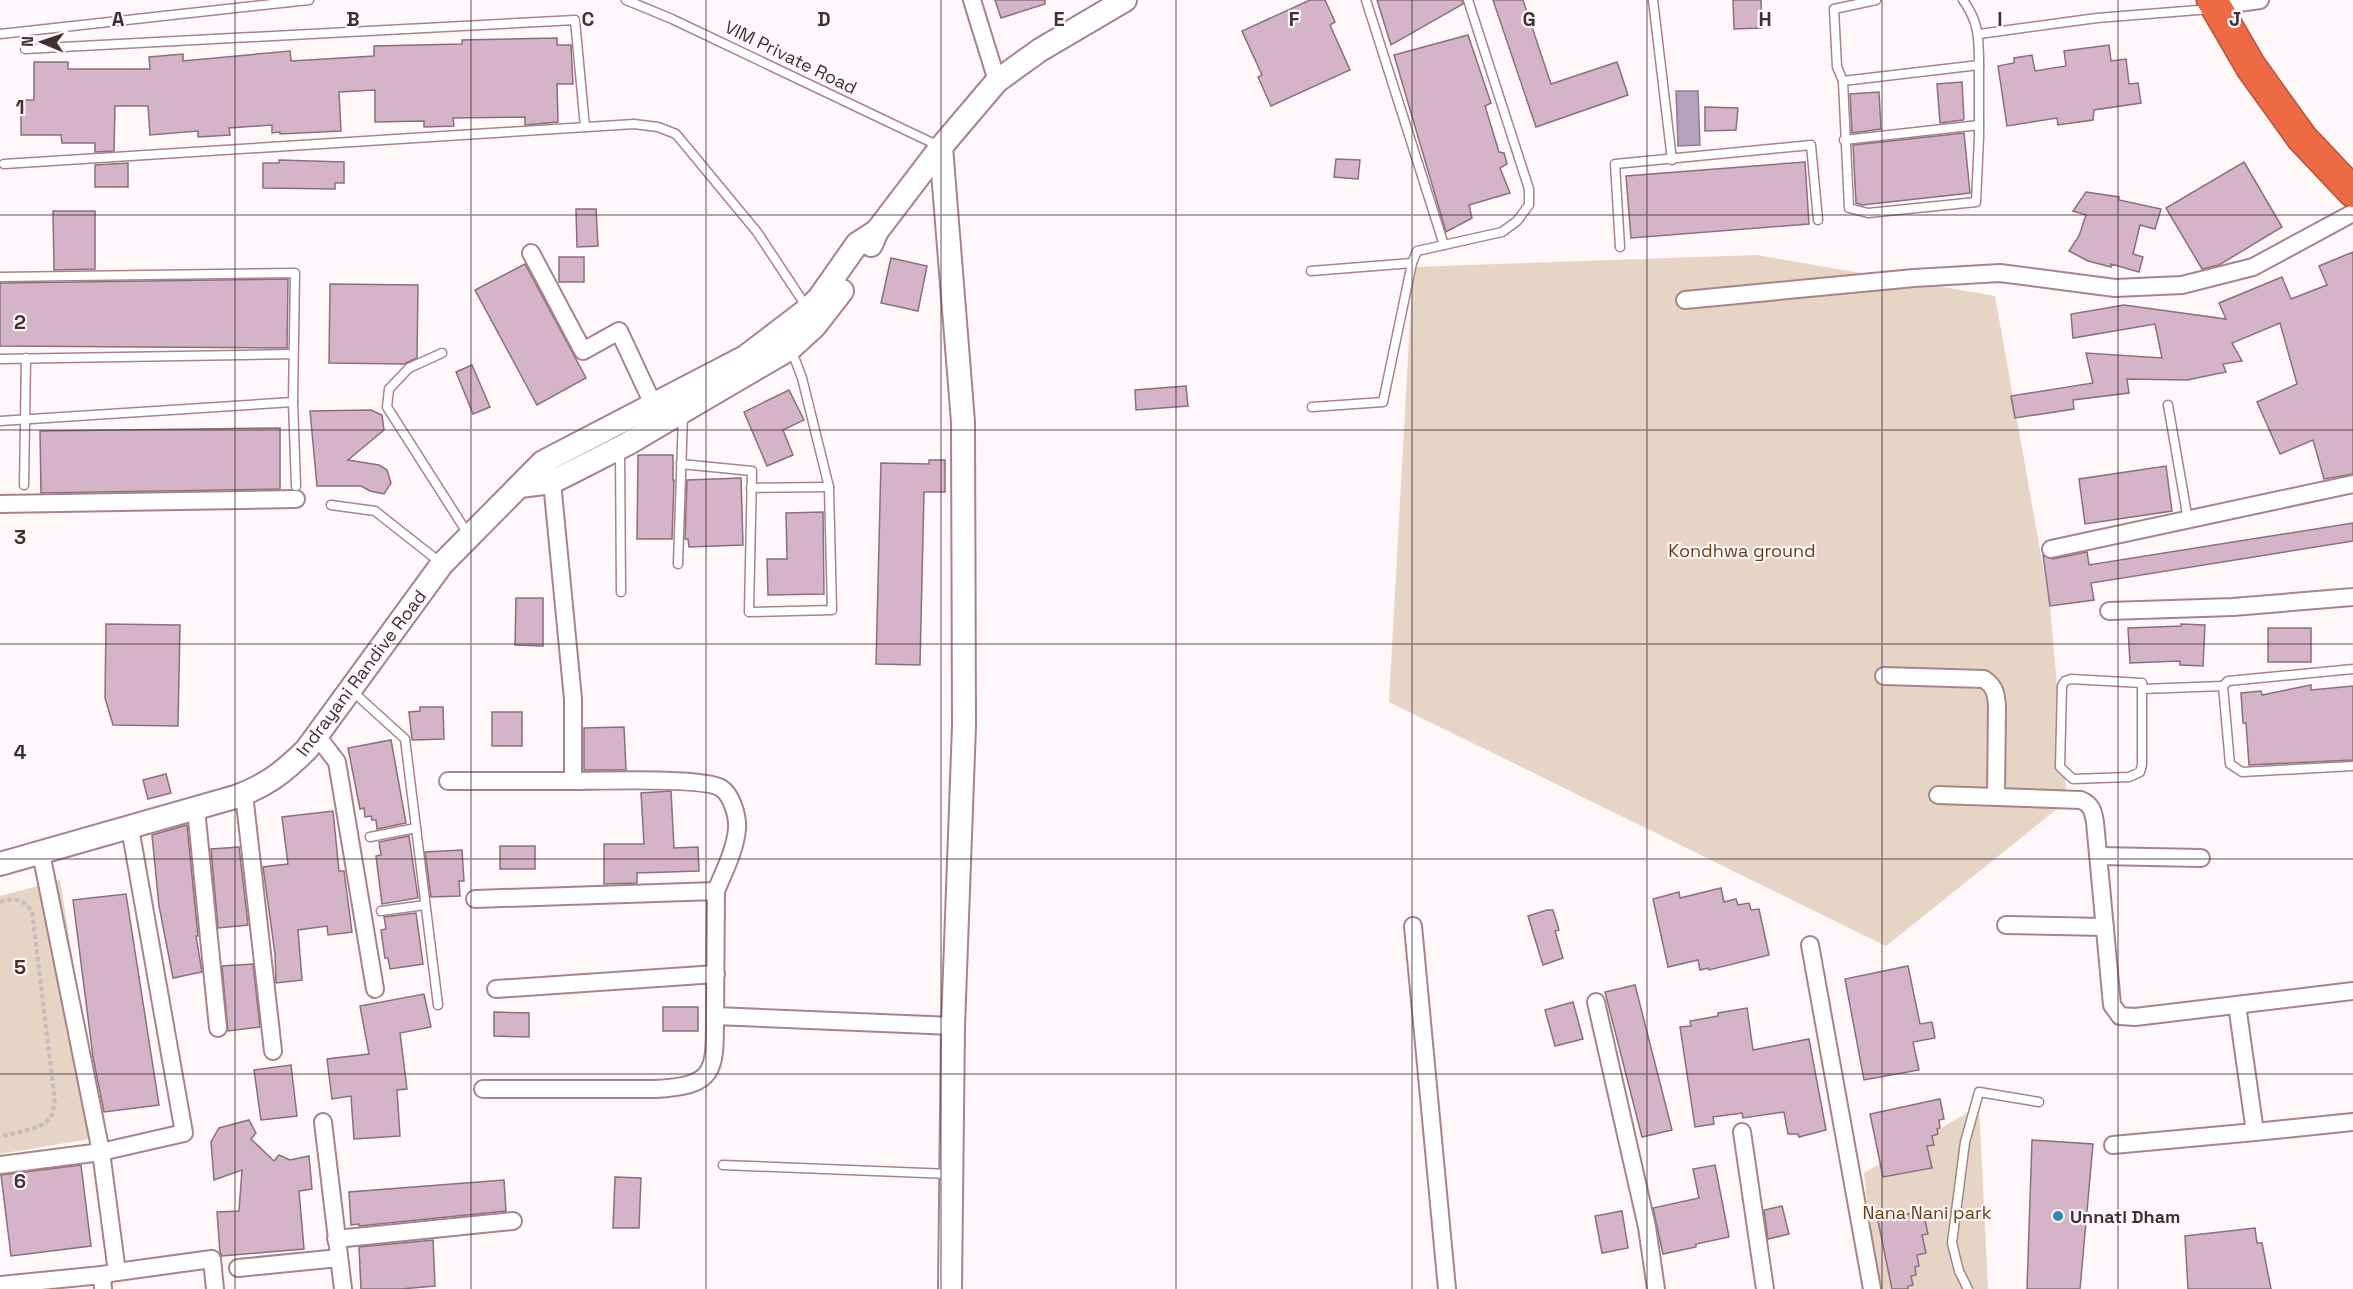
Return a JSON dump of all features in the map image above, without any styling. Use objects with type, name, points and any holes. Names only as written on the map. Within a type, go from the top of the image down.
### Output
[{"type":"highway","points":[[2214,4],[2251,67],[2301,138],[2353,192]]},
{"type":"street","points":[[972,0],[996,81]]},
{"type":"street","name":"Indrayani Randive Road","points":[[0,864],[244,794],[264,785],[288,768],[317,736],[442,564],[520,486],[547,472],[653,404],[745,357],[830,309],[867,253],[877,231],[941,147],[996,81],[1040,50],[1125,0]]},
{"type":"street","points":[[2214,4],[2260,0]]},
{"type":"street","points":[[941,147],[963,422],[964,726],[953,1026],[950,1289]]},
{"type":"street","points":[[1685,300],[1914,278],[2000,273],[2115,288],[2182,285],[2253,267],[2353,213]]},
{"type":"street","points":[[531,253],[584,351],[619,331],[653,404]]},
{"type":"street","name":"Indrayani Randive Road","points":[[547,472],[620,447],[791,348],[811,318]]},
{"type":"street","points":[[547,472],[573,699],[573,781]]},
{"type":"street","points":[[2051,549],[2353,484]]},
{"type":"street","points":[[0,504],[296,492]]},
{"type":"street","points":[[2109,611],[2233,607],[2353,597]]},
{"type":"street","points":[[1884,676],[1984,679],[1992,685],[1996,692],[1997,706],[1996,797]]},
{"type":"street","points":[[317,736],[337,762],[375,989]]},
{"type":"street","points":[[448,781],[702,783],[721,788],[732,803],[738,827],[733,852],[716,891],[715,1054],[712,1068],[705,1078],[677,1088],[483,1089]]},
{"type":"street","points":[[244,794],[273,1051]]},
{"type":"street","points":[[1938,795],[2081,800],[2088,803],[2093,810],[2112,1005],[2120,1016],[2136,1017],[2353,991]]},
{"type":"street","points":[[196,809],[218,1028]]},
{"type":"street","points":[[0,1165],[101,1152],[184,1133],[130,828]]},
{"type":"street","points":[[41,853],[101,1152],[108,1279]]},
{"type":"street","points":[[2098,856],[2201,858]]},
{"type":"street","points":[[474,899],[716,891]]},
{"type":"street","points":[[2006,925],[2105,927]]},
{"type":"street","points":[[1413,926],[1447,1289]]},
{"type":"street","points":[[1810,945],[1872,1289]]},
{"type":"street","points":[[496,989],[716,974]]},
{"type":"street","points":[[1596,1002],[1647,1227],[1656,1289]]},
{"type":"street","points":[[2238,1005],[2255,1132]]},
{"type":"street","points":[[715,1016],[953,1026]]},
{"type":"street","points":[[322,1122],[342,1289]]},
{"type":"street","points":[[2113,1145],[2353,1122]]},
{"type":"street","points":[[1742,1132],[1765,1289]]},
{"type":"street","points":[[336,1239],[513,1221]]},
{"type":"street","points":[[237,1268],[339,1258]]},
{"type":"street","points":[[0,1285],[108,1279],[212,1259],[215,1289]]},
{"type":"lane","points":[[0,34],[309,0]]},
{"type":"lane","name":"VIM Private Road","points":[[626,0],[672,19],[941,147]]},
{"type":"lane","points":[[1366,0],[1444,245]]},
{"type":"lane","points":[[1312,407],[1383,402],[1412,263],[1417,251],[1502,232],[1517,221],[1529,205],[1529,189],[1468,0]]},
{"type":"lane","points":[[1653,0],[1672,160]]},
{"type":"lane","points":[[1875,0],[1834,9],[1838,67],[1843,81],[1849,208],[1868,213],[1976,202],[1979,34],[1970,9],[1963,0]]},
{"type":"lane","points":[[1979,34],[2214,4]]},
{"type":"lane","points":[[25,49],[575,20],[585,127]]},
{"type":"lane","points":[[1843,81],[1979,65]]},
{"type":"lane","points":[[4,164],[634,124],[658,127],[676,134],[757,232],[811,318]]},
{"type":"lane","points":[[1844,140],[1979,125]]},
{"type":"lane","points":[[1620,247],[1614,164],[1811,145],[1818,220]]},
{"type":"lane","points":[[1311,271],[1412,263]]},
{"type":"lane","points":[[0,277],[294,273],[293,402],[296,492]]},
{"type":"lane","points":[[681,464],[752,471],[749,612],[832,610],[829,487],[802,378],[791,348]]},
{"type":"lane","points":[[442,353],[409,368],[389,389],[387,407],[470,537]]},
{"type":"lane","points":[[0,359],[293,354]]},
{"type":"lane","points":[[24,485],[27,358]]},
{"type":"lane","points":[[0,421],[293,402]]},
{"type":"lane","points":[[2168,405],[2188,520]]},
{"type":"lane","points":[[678,564],[683,411]]},
{"type":"lane","points":[[620,447],[621,592]]},
{"type":"lane","points":[[751,488],[829,487]]},
{"type":"lane","points":[[331,505],[375,511],[442,564]]},
{"type":"lane","points":[[2142,689],[2223,686],[2228,681],[2353,669]]},
{"type":"lane","points":[[2071,679],[2142,683],[2142,689],[2142,765],[2140,772],[2129,777],[2073,779],[2060,767],[2062,686],[2065,681],[2071,679]]},
{"type":"lane","points":[[2223,686],[2230,764],[2242,772],[2353,766]]},
{"type":"lane","points":[[351,689],[405,739],[438,1005]]},
{"type":"lane","points":[[370,837],[416,828]]},
{"type":"lane","points":[[381,911],[425,905]]},
{"type":"lane","points":[[1968,1289],[1959,1271],[1952,1243],[1965,1142],[1978,1092],[2039,1102]]},
{"type":"lane","points":[[723,1165],[951,1174]]},
{"type":"path","points":[[0,902],[13,898],[25,902],[32,911],[55,1102],[51,1118],[39,1127],[0,1137]]},
{"type":"green space","name":"Kondhwa ground","points":[[1756,255],[1995,296],[2050,606],[2067,801],[1886,946],[1389,702],[1413,267]]},
{"type":"green space","points":[[60,880],[101,1137],[0,1154],[0,896]]},
{"type":"green space","name":"Nana Nani park","points":[[1979,1106],[1988,1289],[1877,1289],[1864,1173]]},
{"type":"shaded area","points":[[1676,91],[1698,91],[1700,145],[1678,146]]},
{"type":"building","points":[[995,0],[1045,0],[1045,4],[1001,18]]},
{"type":"building","points":[[1310,0],[1325,0],[1335,22],[1330,25],[1350,70],[1271,106],[1258,77],[1262,75],[1242,31]]},
{"type":"building","points":[[1377,0],[1462,0],[1463,4],[1391,45]]},
{"type":"building","points":[[1493,0],[1523,0],[1551,84],[1617,62],[1628,95],[1536,127]]},
{"type":"building","points":[[1733,0],[1761,0],[1762,28],[1734,29]]},
{"type":"building","points":[[1468,35],[1491,103],[1485,106],[1499,152],[1504,153],[1507,164],[1500,168],[1510,193],[1469,205],[1472,218],[1446,232],[1394,55]]},
{"type":"building","points":[[557,38],[557,45],[571,45],[573,84],[557,84],[558,122],[525,125],[525,117],[453,118],[454,126],[424,127],[424,121],[375,122],[375,90],[339,92],[341,131],[280,134],[280,132],[272,133],[272,125],[229,128],[230,135],[198,137],[198,131],[150,135],[148,106],[115,106],[114,151],[95,152],[95,143],[62,143],[61,135],[21,135],[21,100],[34,100],[34,62],[68,62],[68,69],[150,69],[149,57],[183,54],[183,61],[290,51],[291,61],[374,56],[374,46],[462,44],[462,40]]},
{"type":"building","points":[[2109,45],[2111,61],[2126,59],[2129,84],[2138,83],[2141,103],[2094,110],[2093,120],[2058,125],[2057,118],[2007,126],[1998,66],[2014,63],[2014,58],[2032,55],[2035,71],[2066,66],[2064,51]]},
{"type":"building","points":[[1962,82],[1963,120],[1940,123],[1937,84]]},
{"type":"building","points":[[1879,92],[1881,129],[1852,133],[1850,94]]},
{"type":"building","points":[[1705,107],[1738,108],[1736,130],[1705,131]]},
{"type":"building","points":[[1964,133],[1970,193],[1862,205],[1856,203],[1853,145]]},
{"type":"building","points":[[1336,159],[1360,160],[1358,179],[1334,177]]},
{"type":"building","points":[[279,160],[344,162],[344,183],[335,183],[335,189],[263,188],[263,163],[279,163]]},
{"type":"building","points":[[1805,162],[1809,224],[1631,238],[1626,176]]},
{"type":"building","points":[[2244,162],[2282,227],[2219,265],[2202,269],[2166,208]]},
{"type":"building","points":[[128,163],[128,187],[95,187],[95,165]]},
{"type":"building","points":[[2086,192],[2119,197],[2119,200],[2161,209],[2155,229],[2140,225],[2133,254],[2143,257],[2139,272],[2111,264],[2111,267],[2088,261],[2069,251],[2079,236],[2086,215],[2073,211]]},
{"type":"building","points":[[576,209],[596,209],[598,246],[577,247]]},
{"type":"building","points":[[53,211],[95,211],[95,269],[54,270]]},
{"type":"building","points":[[2353,252],[2353,474],[2324,479],[2313,440],[2280,454],[2257,402],[2297,384],[2280,323],[2232,343],[2242,361],[2223,364],[2226,372],[2187,380],[2127,379],[2129,393],[2073,400],[2074,409],[2015,418],[2011,396],[2093,383],[2086,353],[2162,358],[2155,324],[2073,338],[2071,314],[2124,305],[2226,319],[2219,303],[2282,277],[2291,299],[2327,285],[2319,266]]},
{"type":"building","points":[[559,257],[584,257],[584,282],[559,282]]},
{"type":"building","points":[[891,258],[927,266],[918,311],[881,303]]},
{"type":"building","points":[[525,264],[586,378],[537,405],[475,290]]},
{"type":"building","points":[[288,279],[287,348],[0,346],[0,283]]},
{"type":"building","points":[[330,284],[418,285],[417,358],[404,364],[329,363]]},
{"type":"building","points":[[472,365],[490,407],[473,414],[456,372]]},
{"type":"building","points":[[1186,386],[1188,406],[1136,410],[1135,390]]},
{"type":"building","points":[[789,390],[804,420],[783,430],[793,455],[767,466],[744,412]]},
{"type":"building","points":[[371,410],[382,415],[384,430],[348,460],[379,465],[387,470],[391,483],[384,494],[361,486],[317,486],[310,411]]},
{"type":"building","points":[[280,428],[280,489],[41,493],[40,431]]},
{"type":"building","points":[[638,455],[673,455],[672,539],[637,539]]},
{"type":"building","points":[[929,460],[945,460],[945,492],[924,492],[920,665],[876,664],[881,463],[929,464]]},
{"type":"building","points":[[2166,466],[2172,511],[2085,524],[2079,479]]},
{"type":"building","points":[[741,478],[743,545],[689,547],[688,539],[685,539],[687,480]]},
{"type":"building","points":[[823,512],[824,594],[768,595],[767,559],[787,559],[786,513]]},
{"type":"building","points":[[2353,523],[2353,541],[2091,583],[2094,600],[2050,606],[2043,555],[2053,559],[2087,552],[2089,565]]},
{"type":"building","points":[[516,598],[543,598],[543,646],[515,645]]},
{"type":"building","points":[[106,624],[180,625],[178,726],[113,725],[105,698]]},
{"type":"building","points":[[2181,624],[2205,625],[2203,666],[2180,665],[2180,661],[2130,663],[2128,628],[2181,626]]},
{"type":"building","points":[[2268,628],[2311,628],[2311,662],[2268,662]]},
{"type":"building","points":[[2311,685],[2311,690],[2353,686],[2353,760],[2249,765],[2241,693],[2261,691],[2262,695]]},
{"type":"building","points":[[420,707],[443,707],[444,739],[412,740],[409,712],[420,711]]},
{"type":"building","points":[[492,712],[522,712],[522,746],[492,746]]},
{"type":"building","points":[[624,727],[626,770],[584,770],[584,728]]},
{"type":"building","points":[[391,740],[406,823],[377,829],[376,820],[372,820],[371,816],[365,817],[364,808],[360,809],[348,748]]},
{"type":"building","points":[[166,774],[171,793],[148,799],[143,780]]},
{"type":"building","points":[[671,791],[674,848],[698,847],[699,871],[637,873],[637,883],[604,884],[604,844],[644,844],[641,793]]},
{"type":"building","points":[[333,811],[339,871],[344,871],[352,932],[328,935],[327,926],[298,930],[302,980],[276,983],[275,954],[263,867],[288,864],[282,817]]},
{"type":"building","points":[[187,825],[198,936],[196,936],[202,972],[173,978],[159,906],[152,835]]},
{"type":"building","points":[[409,836],[418,898],[382,904],[376,856],[381,855],[379,842]]},
{"type":"building","points":[[500,846],[535,846],[535,869],[500,869]]},
{"type":"building","points":[[239,847],[248,925],[218,928],[211,849]]},
{"type":"building","points":[[462,850],[464,881],[459,881],[460,896],[431,897],[425,852]]},
{"type":"building","points":[[1721,888],[1724,902],[1736,899],[1738,905],[1749,903],[1751,910],[1759,909],[1769,955],[1709,970],[1708,968],[1700,970],[1698,960],[1668,967],[1653,899],[1679,892],[1680,898]]},
{"type":"building","points":[[126,894],[159,1105],[104,1112],[93,1057],[73,900]]},
{"type":"building","points":[[1553,910],[1559,930],[1555,931],[1563,958],[1543,965],[1528,916]]},
{"type":"building","points":[[416,913],[423,964],[390,969],[388,958],[385,958],[381,930],[386,929],[384,917]]},
{"type":"building","points":[[253,964],[260,1027],[228,1031],[222,966]]},
{"type":"building","points":[[1908,966],[1920,1024],[1932,1022],[1935,1038],[1913,1042],[1919,1070],[1864,1080],[1845,979]]},
{"type":"building","points":[[1635,985],[1672,1130],[1642,1137],[1605,992]]},
{"type":"building","points":[[424,994],[431,1027],[400,1033],[407,1089],[397,1090],[400,1136],[354,1139],[351,1096],[332,1099],[327,1059],[369,1054],[360,1006]]},
{"type":"building","points":[[1573,1002],[1583,1039],[1555,1046],[1545,1010]]},
{"type":"building","points":[[663,1007],[698,1007],[698,1031],[663,1031]]},
{"type":"building","points":[[1747,1008],[1753,1050],[1809,1039],[1826,1130],[1799,1137],[1798,1134],[1788,1134],[1784,1112],[1743,1118],[1742,1113],[1713,1117],[1714,1124],[1695,1127],[1680,1027],[1691,1026],[1690,1021],[1718,1016],[1718,1013]]},
{"type":"building","points":[[494,1012],[529,1013],[529,1037],[494,1036]]},
{"type":"building","points":[[291,1065],[297,1116],[261,1120],[254,1070]]},
{"type":"building","points":[[1940,1099],[1944,1119],[1939,1120],[1938,1134],[1932,1136],[1934,1145],[1927,1146],[1932,1168],[1883,1177],[1870,1114]]},
{"type":"building","points":[[249,1120],[256,1133],[251,1139],[274,1161],[279,1155],[290,1160],[309,1156],[312,1189],[299,1191],[304,1249],[222,1256],[220,1252],[217,1212],[239,1211],[242,1170],[214,1180],[211,1142],[219,1128]]},
{"type":"building","name":"Unnati Dham","points":[[2032,1140],[2093,1144],[2080,1289],[2027,1289]]},
{"type":"building","points":[[81,1165],[91,1246],[11,1256],[1,1175]]},
{"type":"building","points":[[1715,1165],[1729,1237],[1663,1254],[1653,1208],[1699,1198],[1693,1169]]},
{"type":"building","points":[[615,1177],[641,1178],[639,1228],[613,1228]]},
{"type":"building","points":[[504,1180],[506,1211],[351,1225],[349,1192]]},
{"type":"building","points":[[1782,1206],[1789,1234],[1768,1239],[1764,1210]]},
{"type":"building","points":[[1622,1211],[1628,1248],[1602,1253],[1595,1216]]},
{"type":"building","points":[[1900,1211],[1903,1215],[1923,1211],[1928,1234],[1922,1235],[1926,1253],[1917,1255],[1919,1266],[1915,1267],[1916,1275],[1911,1276],[1913,1285],[1908,1286],[1908,1289],[1892,1289],[1877,1216]]},
{"type":"building","points":[[2255,1228],[2257,1243],[2262,1243],[2271,1289],[2188,1289],[2185,1236]]},
{"type":"building","points":[[433,1240],[435,1286],[361,1289],[359,1247]]},
{"type":"place","name":"Unnati Dham","points":[[2058,1216]]}]
